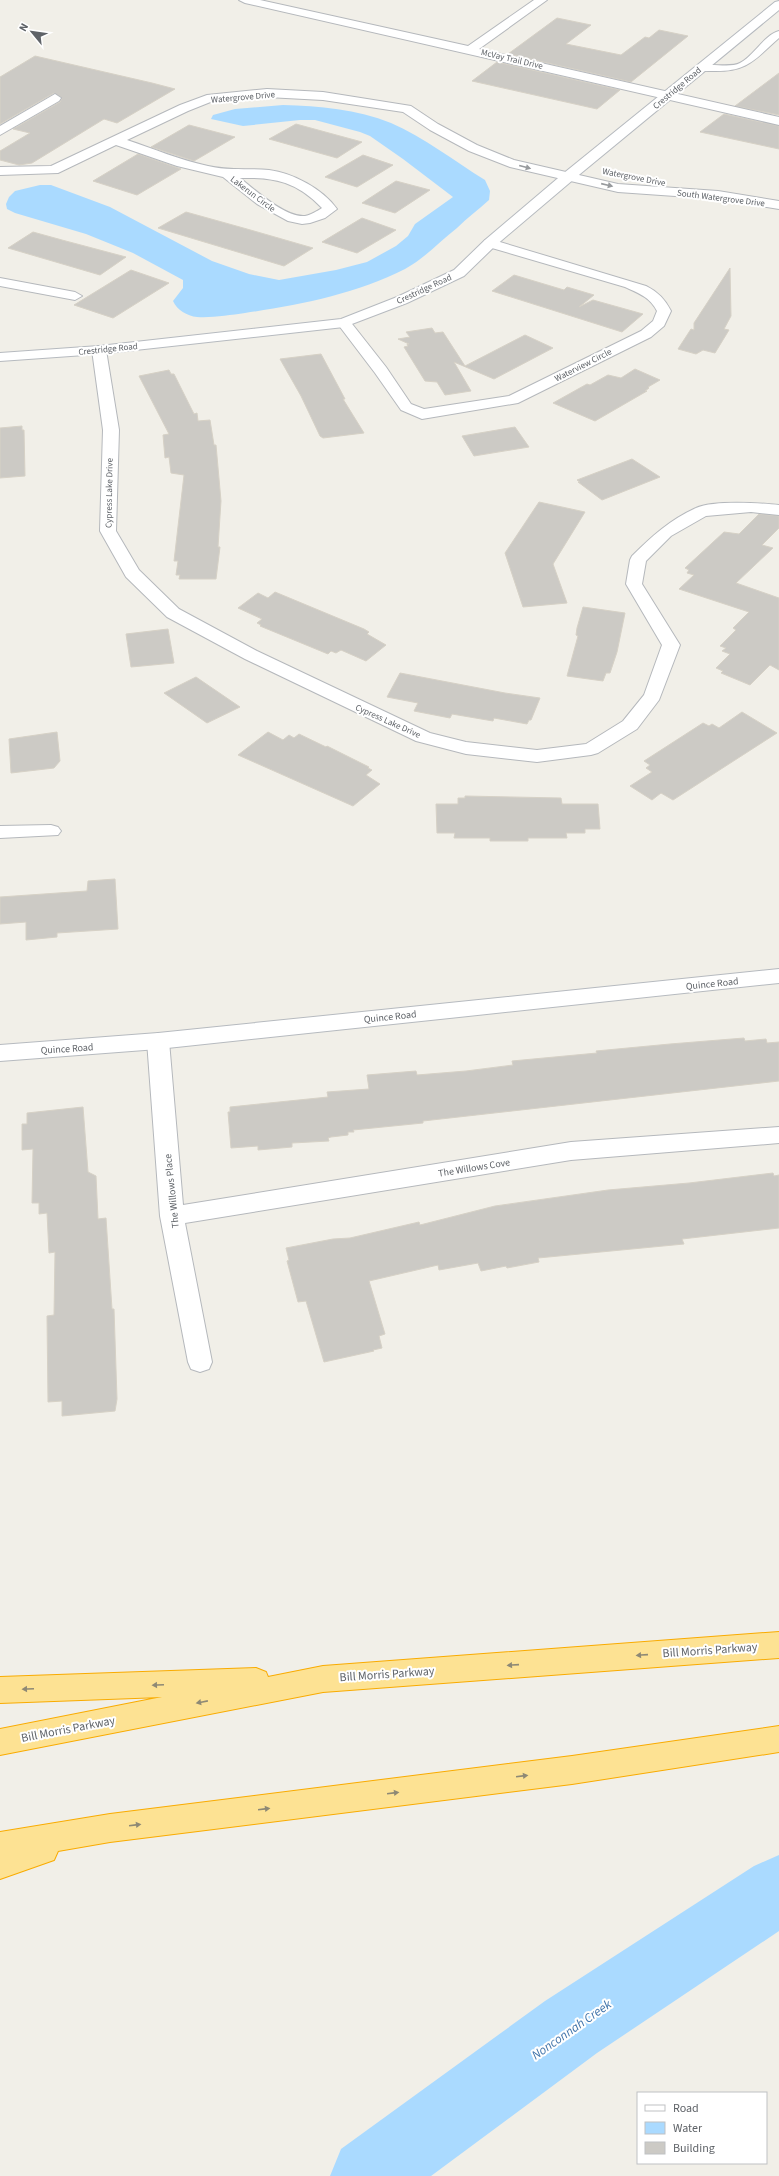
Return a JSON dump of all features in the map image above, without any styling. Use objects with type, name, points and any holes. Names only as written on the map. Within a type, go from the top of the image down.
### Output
[{"type":"highway","name":"Bill Morris Parkway","points":[[0,1742],[323,1679],[779,1645]]},
{"type":"highway","points":[[0,1690],[323,1679]]},
{"type":"highway","points":[[0,1846],[110,1828],[572,1770],[779,1739]]},
{"type":"highway","points":[[0,1864],[110,1828]]},
{"type":"street","name":"McVay Trail Drive","points":[[245,0],[779,121]]},
{"type":"street","points":[[288,10],[304,0]]},
{"type":"street","points":[[470,50],[541,0]]},
{"type":"street","name":"Crestridge Road","points":[[0,357],[99,350],[344,323],[402,300],[460,273],[490,243],[569,176],[779,4]]},
{"type":"street","name":"Watergrove Drive","points":[[0,171],[53,170],[184,108],[211,98],[266,93],[323,96],[407,109],[434,127],[473,148],[525,168],[569,176]]},
{"type":"street","points":[[0,131],[55,98]]},
{"type":"street","name":"Lakerun Circle","points":[[115,140],[180,162],[226,173],[270,174],[282,176],[318,196],[330,208],[316,218],[305,220],[279,213],[226,173]]},
{"type":"street","name":"Watergrove Drive","points":[[489,153],[516,153],[603,171]]},
{"type":"street","name":"South Watergrove Drive","points":[[569,176],[618,188],[718,196],[779,205]]},
{"type":"street","name":"Watergrove Drive","points":[[626,176],[678,186],[779,198]]},
{"type":"street","name":"Waterview Circle","points":[[344,323],[381,370],[406,407],[422,414],[513,400],[646,334],[659,323],[664,311],[659,300],[650,292],[630,284],[490,243]]},
{"type":"street","points":[[0,282],[75,296]]},
{"type":"street","name":"Cypress Lake Drive","points":[[99,350],[111,430],[108,531],[132,573],[173,613],[251,654],[416,734],[466,748],[537,756],[591,749],[630,725],[653,696],[671,645],[634,584],[638,560],[664,533],[702,511],[751,507],[779,510]]},
{"type":"street","points":[[0,832],[51,831]]},
{"type":"street","name":"Quince Road","points":[[0,1053],[158,1041],[779,976]]},
{"type":"street","name":"The Willows Place","points":[[158,1041],[172,1216],[200,1362]]},
{"type":"street","name":"The Willows Cove","points":[[172,1216],[571,1151],[779,1135]]},
{"type":"lane","points":[[702,68],[728,69],[743,65],[779,34]]},
{"type":"water","points":[[283,105],[310,106],[351,111],[391,123],[427,142],[485,180],[490,191],[489,200],[419,260],[386,278],[347,292],[306,302],[245,313],[203,317],[186,314],[177,307],[173,301],[183,288],[183,280],[133,253],[86,234],[15,213],[7,209],[6,204],[9,197],[15,191],[40,185],[51,185],[110,207],[212,261],[249,274],[279,280],[336,270],[367,262],[396,246],[408,236],[415,224],[453,197],[403,159],[370,136],[360,132],[315,120],[300,120],[243,126],[211,119],[213,115],[235,109]]},
{"type":"building","points":[[557,18],[591,25],[566,44],[621,55],[645,37],[649,38],[659,30],[688,36],[631,82],[508,54]]},
{"type":"building","points":[[35,56],[175,89],[117,123],[104,119],[32,163],[19,165],[0,160],[0,151],[30,133],[13,129],[60,102],[62,98],[54,93],[0,124],[0,77]]},
{"type":"building","points":[[497,62],[620,90],[597,109],[472,81]]},
{"type":"building","points":[[779,73],[779,115],[735,106]]},
{"type":"building","points":[[724,114],[779,126],[779,149],[700,132]]},
{"type":"building","points":[[296,124],[362,142],[337,158],[269,139]]},
{"type":"building","points":[[189,125],[235,137],[194,161],[151,147]]},
{"type":"building","points":[[138,154],[181,169],[137,195],[93,181]]},
{"type":"building","points":[[363,155],[393,165],[357,187],[325,177]]},
{"type":"building","points":[[396,181],[430,190],[395,213],[362,203]]},
{"type":"building","points":[[186,212],[313,248],[284,266],[158,228]]},
{"type":"building","points":[[362,218],[396,230],[357,253],[322,242]]},
{"type":"building","points":[[33,232],[126,257],[100,275],[8,248]]},
{"type":"building","points":[[730,268],[731,316],[724,329],[729,330],[715,353],[703,350],[696,354],[678,349],[691,329],[694,330],[694,323]]},
{"type":"building","points":[[131,270],[169,283],[113,318],[74,305]]},
{"type":"building","points":[[514,275],[564,290],[567,287],[594,295],[579,307],[593,300],[643,314],[622,332],[492,291]]},
{"type":"building","points":[[432,328],[435,333],[443,332],[465,366],[525,335],[553,348],[494,379],[454,362],[471,391],[445,395],[437,382],[425,381],[404,347],[408,346],[407,344],[409,344],[398,339],[410,337],[406,332]]},
{"type":"building","points":[[321,354],[345,399],[343,399],[364,433],[323,438],[320,436],[301,396],[280,359]]},
{"type":"building","points":[[635,369],[660,380],[648,387],[649,388],[645,391],[647,391],[595,421],[553,403],[587,384],[590,385],[608,375],[621,378]]},
{"type":"building","points":[[169,370],[171,374],[174,374],[194,414],[197,413],[198,421],[210,420],[214,445],[216,445],[221,501],[218,547],[220,547],[216,579],[179,579],[180,575],[176,575],[178,561],[174,561],[184,475],[171,473],[169,457],[165,458],[163,435],[169,434],[139,376]]},
{"type":"building","points":[[22,426],[22,430],[24,430],[25,476],[0,478],[0,428]]},
{"type":"building","points":[[515,427],[529,447],[474,456],[462,436]]},
{"type":"building","points":[[632,459],[660,477],[602,500],[577,480]]},
{"type":"building","points":[[539,502],[585,512],[553,564],[567,603],[523,607],[505,553]]},
{"type":"building","points":[[759,514],[779,516],[779,528],[762,545],[773,548],[736,583],[779,598],[779,670],[770,665],[750,685],[721,673],[723,671],[716,668],[730,654],[722,651],[726,648],[720,646],[736,630],[733,628],[749,612],[679,589],[694,575],[687,573],[689,570],[685,568],[724,532],[739,534]]},
{"type":"building","points":[[275,592],[364,629],[369,632],[367,634],[386,645],[366,661],[341,650],[336,653],[331,651],[328,654],[260,626],[261,625],[257,623],[262,619],[238,608],[258,593],[268,598]]},
{"type":"building","points":[[583,607],[625,613],[617,652],[610,673],[606,673],[603,681],[567,676],[578,636],[576,635],[577,628]]},
{"type":"building","points":[[168,629],[174,663],[131,667],[126,634]]},
{"type":"building","points":[[400,673],[505,693],[540,698],[531,720],[529,720],[527,724],[494,718],[493,721],[452,714],[450,718],[414,711],[418,703],[387,697]]},
{"type":"building","points":[[196,677],[240,707],[207,723],[164,693]]},
{"type":"building","points":[[742,712],[777,733],[673,800],[661,793],[652,800],[630,786],[652,772],[646,768],[650,765],[644,761],[703,723],[709,726],[712,724],[719,728]]},
{"type":"building","points":[[57,732],[60,761],[54,768],[11,773],[9,739]]},
{"type":"building","points":[[268,732],[283,740],[289,735],[294,738],[299,734],[326,747],[327,746],[369,767],[368,768],[372,770],[366,775],[380,784],[353,806],[238,755]]},
{"type":"building","points":[[465,796],[561,798],[562,804],[598,804],[600,829],[585,829],[585,833],[566,833],[567,838],[528,838],[528,841],[490,841],[490,838],[454,838],[455,833],[437,833],[436,804],[458,804],[458,798],[465,798]]},
{"type":"building","points":[[115,879],[118,929],[57,933],[57,937],[26,940],[26,922],[0,924],[0,897],[87,891],[88,881]]},
{"type":"building","points":[[744,1038],[745,1041],[766,1039],[767,1043],[779,1042],[779,1081],[353,1130],[354,1132],[348,1132],[348,1135],[328,1138],[329,1141],[292,1143],[292,1147],[258,1150],[258,1146],[231,1148],[228,1112],[230,1112],[230,1107],[328,1097],[327,1092],[369,1089],[367,1075],[416,1071],[417,1075],[466,1071],[513,1065],[512,1061],[597,1053],[596,1051]]},
{"type":"building","points":[[83,1107],[88,1172],[96,1176],[98,1219],[106,1218],[112,1309],[114,1309],[117,1399],[115,1411],[62,1416],[62,1401],[48,1402],[47,1316],[54,1315],[55,1252],[49,1253],[47,1213],[39,1214],[39,1203],[32,1203],[33,1149],[22,1150],[22,1124],[27,1124],[27,1113]]},
{"type":"building","points":[[773,1173],[774,1176],[779,1175],[779,1228],[682,1239],[684,1244],[538,1258],[539,1262],[481,1271],[478,1263],[439,1270],[438,1265],[369,1281],[385,1334],[379,1336],[382,1348],[324,1362],[306,1301],[298,1302],[287,1261],[289,1260],[286,1248],[333,1239],[350,1238],[419,1222],[420,1225],[495,1206],[608,1190],[689,1183]]},
{"type":"waterway","name":"Nonconnah Creek","points":[[368,2176],[571,2027],[779,1890]]}]
